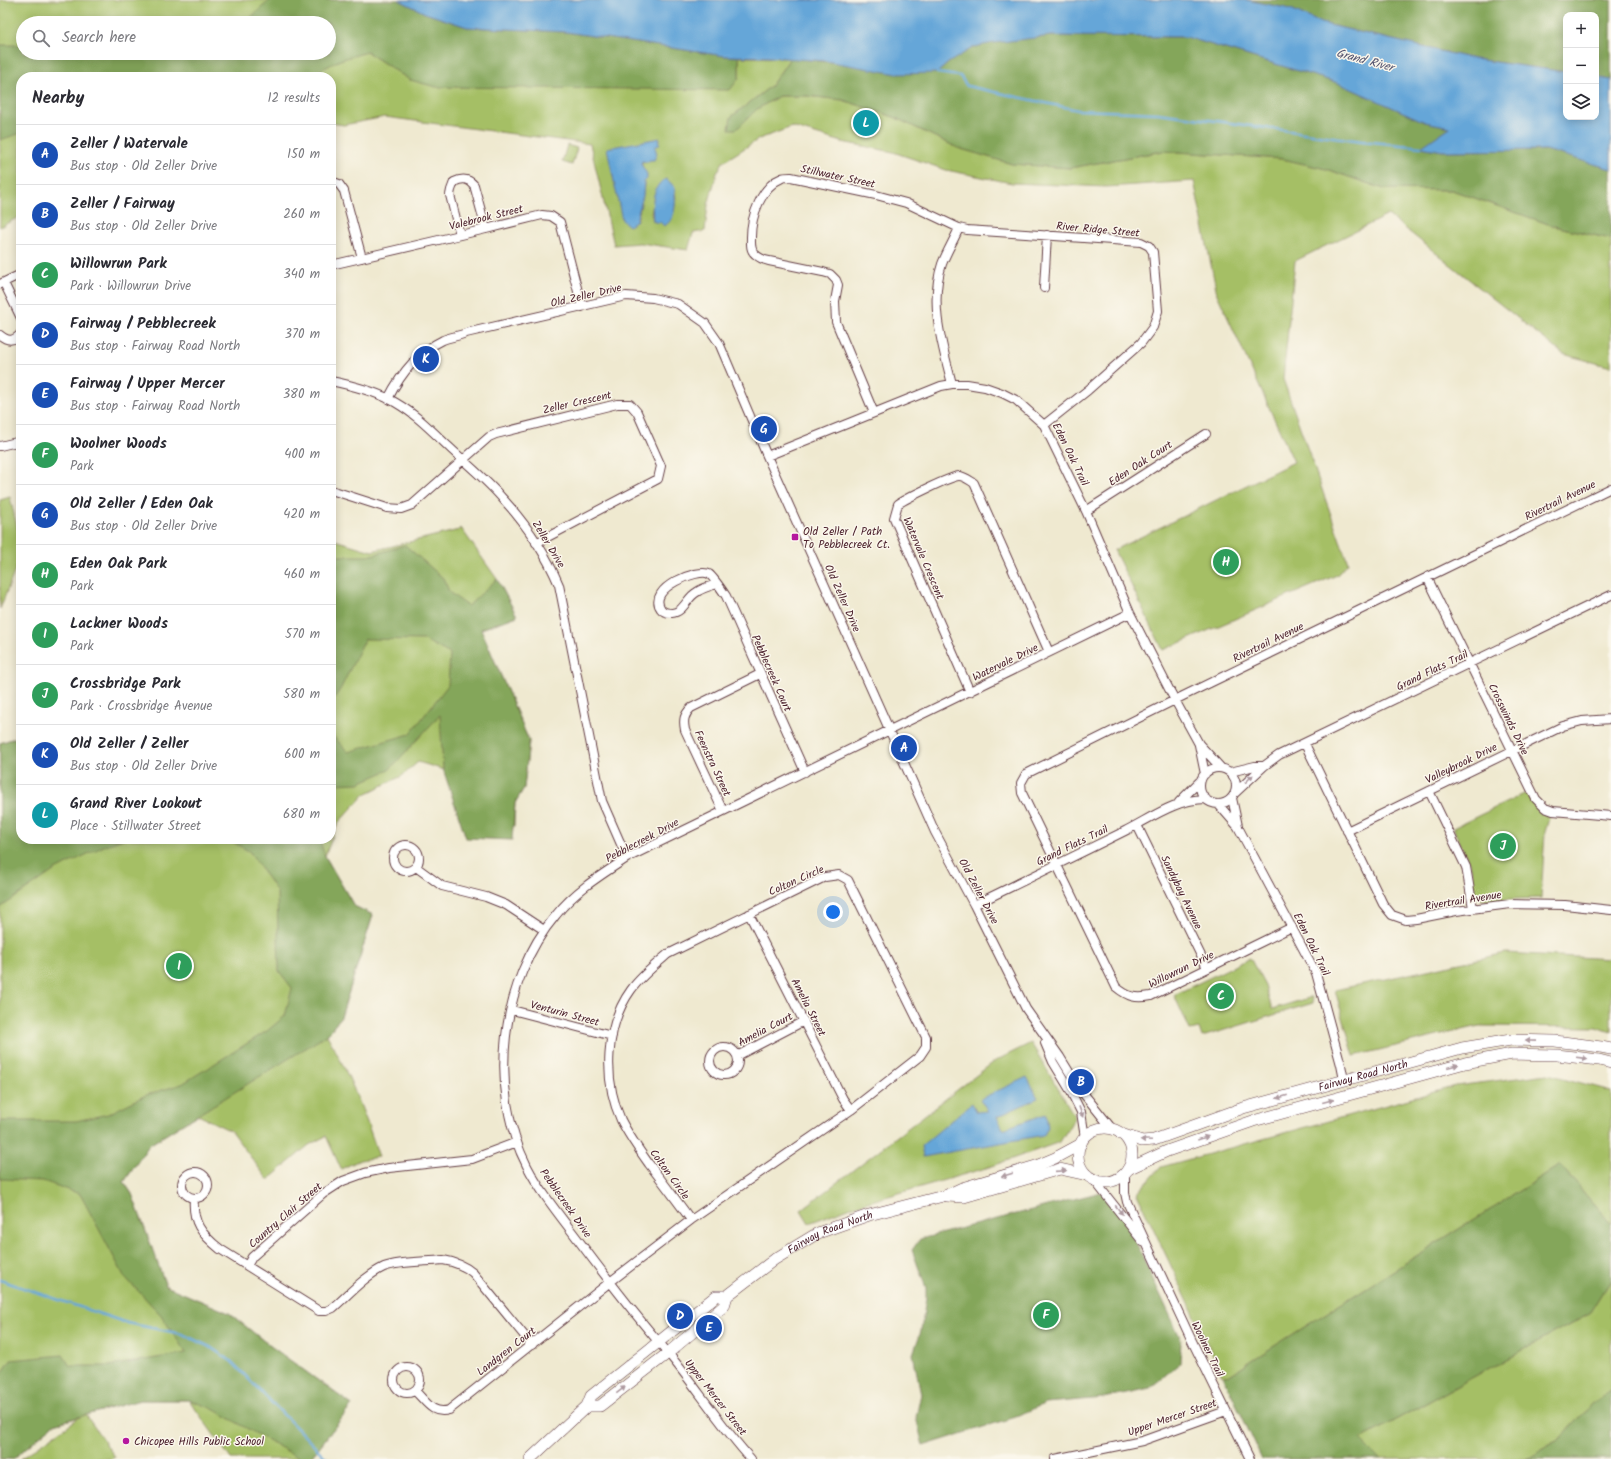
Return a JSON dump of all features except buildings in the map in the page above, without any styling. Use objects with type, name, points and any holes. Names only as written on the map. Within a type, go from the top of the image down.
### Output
[{"type":"main road","name":"Fairway Road North","points":[[1117,1132],[1142,1141],[1154,1140],[1243,1108],[1462,1048],[1511,1040],[1555,1041],[1611,1049]]},
{"type":"main road","name":"Fairway Road North","points":[[1126,1171],[1166,1150],[1253,1121],[1465,1063],[1512,1054],[1557,1055],[1600,1060],[1611,1063]]},
{"type":"main road","points":[[1101,1129],[1117,1132],[1127,1140],[1131,1150],[1131,1160],[1126,1171],[1117,1179],[1111,1181],[1102,1182],[1091,1178],[1080,1165],[1078,1158],[1083,1141],[1093,1131],[1101,1129]]},
{"type":"main road","name":"Fairway Road North","points":[[530,1459],[587,1406],[600,1406],[663,1348],[724,1306],[727,1296],[775,1259],[818,1233],[869,1215],[947,1196],[962,1188],[1040,1164],[1083,1141]]},
{"type":"main road","name":"Fairway Road North","points":[[947,1196],[964,1197],[1060,1169],[1091,1178]]},
{"type":"street","name":"Stillwater Street","points":[[874,413],[836,322],[835,301],[838,285],[836,280],[830,274],[769,261],[754,254],[751,246],[751,228],[760,200],[765,191],[774,183],[782,178],[791,177],[876,194],[906,203],[959,228]]},
{"type":"street","points":[[460,235],[450,195],[454,182],[461,179],[468,180],[474,185],[486,229]]},
{"type":"street","points":[[336,183],[339,184],[344,191],[362,258]]},
{"type":"street","name":"Valebrook Street","points":[[336,264],[486,229],[542,214],[551,216],[560,222],[582,307]]},
{"type":"street","points":[[952,384],[937,316],[935,298],[942,265],[959,228]]},
{"type":"street","name":"River Ridge Street","points":[[959,228],[967,230],[1141,242],[1149,246],[1153,252],[1158,311],[1152,327],[1141,343],[1088,390],[1044,425]]},
{"type":"street","points":[[1044,288],[1047,235]]},
{"type":"street","points":[[16,276],[2,283],[16,309]]},
{"type":"street","name":"Old Zeller Drive","points":[[388,399],[393,388],[412,363],[426,351],[442,340],[466,333],[626,296],[652,298],[678,304],[705,323],[719,343],[767,456],[935,832],[974,905],[1026,1009],[1084,1094],[1117,1132]]},
{"type":"street","points":[[0,336],[4,339],[10,340],[16,338]]},
{"type":"street","name":"Zeller Drive","points":[[336,382],[355,387],[388,399],[418,418],[503,498],[525,524],[553,570],[559,585],[602,801],[627,858]]},
{"type":"street","name":"Eden Oak Trail","points":[[767,456],[940,386],[952,384],[985,387],[1016,400],[1044,425],[1086,511],[1130,613],[1174,700],[1199,744],[1221,768]]},
{"type":"street","name":"Zeller Crescent","points":[[463,461],[489,437],[504,431],[617,404],[630,404],[637,412],[661,466],[658,479],[536,543]]},
{"type":"street","name":"Eden Oak Court","points":[[1086,511],[1206,434]]},
{"type":"street","points":[[0,446],[16,442]]},
{"type":"street","points":[[336,492],[387,508],[401,509],[412,504],[463,461]]},
{"type":"street","name":"Watervale Crescent","points":[[970,692],[894,518],[898,504],[905,498],[957,476],[968,479],[974,483],[1049,652]]},
{"type":"street","name":"Rivertrail Avenue","points":[[1056,864],[1022,793],[1021,783],[1026,774],[1174,700],[1611,488]]},
{"type":"street","name":"Pebblecreek Court","points":[[717,584],[696,592],[678,611],[662,611],[659,604],[658,597],[665,588],[688,577],[702,573],[708,574],[717,584],[726,596],[804,772]]},
{"type":"street","name":"Crosswinds Drive","points":[[1427,577],[1536,799],[1545,808],[1558,812],[1611,816]]},
{"type":"street","name":"Grand Flats Trail","points":[[1234,795],[1264,766],[1279,755],[1305,744],[1611,595]]},
{"type":"street","name":"Watervale Drive","points":[[890,731],[1130,613]]},
{"type":"street","name":"Feenstra Street","points":[[723,811],[685,730],[683,722],[684,718],[691,708],[760,674]]},
{"type":"street","name":"Valleybrook Drive","points":[[1347,831],[1554,730],[1572,723],[1611,719]]},
{"type":"street","name":"Pebblecreek Drive","points":[[663,1348],[546,1198],[527,1166],[517,1142],[507,1105],[504,1064],[506,1033],[517,986],[524,968],[544,930],[573,897],[591,882],[627,858],[890,731]]},
{"type":"street","name":"Eden Oak Trail","points":[[1199,744],[1203,777]]},
{"type":"street","name":"Rivertrail Avenue","points":[[1305,744],[1383,904],[1392,915],[1401,919],[1411,920],[1473,908],[1510,904],[1584,906],[1611,910]]},
{"type":"street","name":"Grand Flats Trail","points":[[1230,772],[1255,766],[1264,766]]},
{"type":"street","points":[[1221,768],[1230,772],[1236,782],[1234,795],[1223,803],[1218,804],[1209,801],[1201,790],[1203,777],[1209,770],[1221,768]]},
{"type":"street","name":"Grand Flats Trail","points":[[1178,803],[1203,777]]},
{"type":"street","points":[[1429,791],[1466,866],[1473,908]]},
{"type":"street","name":"Eden Oak Trail","points":[[1234,795],[1238,827]]},
{"type":"street","name":"Grand Flats Trail","points":[[974,905],[1137,825],[1178,803],[1206,798]]},
{"type":"street","name":"Eden Oak Trail","points":[[1218,804],[1238,827],[1316,974],[1344,1080]]},
{"type":"street","name":"Sandybay Avenue","points":[[1137,825],[1207,968]]},
{"type":"street","name":"Willowrun Drive","points":[[1056,864],[1116,987],[1132,998],[1151,996],[1292,927]]},
{"type":"street","points":[[416,867],[442,886],[492,899],[506,905],[544,930]]},
{"type":"street","name":"Colton Circle","points":[[610,1282],[691,1220],[851,1110],[920,1056],[926,1047],[926,1037],[848,880],[839,876],[825,877],[668,954],[650,969],[631,990],[620,1011],[612,1036],[609,1059],[610,1078],[615,1105],[631,1138],[691,1220]]},
{"type":"street","name":"Amelia Street","points":[[749,914],[843,1098],[851,1110]]},
{"type":"street","name":"Venturin Street","points":[[512,1010],[612,1036]]},
{"type":"street","name":"Amelia Court","points":[[737,1056],[804,1021]]},
{"type":"street","name":"Old Zeller Drive","points":[[1038,1027],[1053,1062],[1081,1112],[1083,1141]]},
{"type":"street","name":"Country Clair Street","points":[[247,1266],[252,1258],[323,1194],[343,1181],[365,1173],[389,1168],[472,1159],[517,1142]]},
{"type":"street","name":"Woolner Trail","points":[[1126,1171],[1125,1193],[1127,1202],[1250,1459]]},
{"type":"street","name":"Woolner Trail","points":[[1091,1178],[1148,1247]]},
{"type":"street","points":[[194,1198],[193,1212],[199,1228],[210,1242],[319,1311],[326,1311],[333,1308],[366,1279],[385,1267],[443,1260],[456,1263],[473,1273],[532,1345]]},
{"type":"street","name":"Landgren Court","points":[[414,1391],[436,1411],[442,1412],[449,1410],[610,1282]]},
{"type":"street","name":"Upper Mercer Street","points":[[663,1348],[751,1459]]},
{"type":"street","name":"Upper Mercer Street","points":[[1055,1459],[1142,1441],[1226,1411]]},
{"type":"green space","points":[[0,0],[346,0],[367,52],[410,80],[739,78],[739,57],[790,58],[771,86],[731,117],[737,129],[757,109],[779,96],[807,96],[843,100],[894,117],[958,148],[1012,164],[1070,168],[1163,151],[1283,159],[1326,169],[1384,189],[1452,190],[1554,226],[1611,239],[1611,367],[1563,354],[1388,215],[1295,261],[1283,379],[1348,563],[1337,575],[1163,650],[1114,550],[1294,462],[1217,294],[1194,181],[1107,187],[1012,183],[946,170],[893,152],[842,142],[792,127],[759,139],[723,162],[717,173],[708,205],[705,231],[693,233],[688,250],[640,243],[614,245],[590,144],[385,117],[344,125],[336,124],[336,72],[16,72],[16,219],[0,227]],"holes":[[[655,147],[655,151],[647,162],[642,161],[644,183],[643,191],[638,218],[632,224],[607,148]],[[659,187],[675,191],[676,199],[658,223],[653,221],[651,212]]]},
{"type":"green space","points":[[270,0],[399,0],[425,13],[467,27],[566,32],[739,57],[739,78],[730,90],[436,87],[410,80],[367,52],[340,60],[317,72],[16,72],[16,135],[0,140],[0,45],[16,45],[16,60],[336,60],[336,16],[252,16]]},
{"type":"green space","points":[[1247,0],[1611,0],[1611,80],[1599,78],[1599,12],[1563,12],[1563,72],[1474,59],[1321,23],[1291,9]]},
{"type":"green space","points":[[1051,36],[1186,37],[1338,83],[1425,122],[1450,127],[1422,147],[1443,151],[1546,150],[1611,169],[1611,239],[1554,226],[1452,190],[1384,189],[1326,169],[1283,159],[1163,151],[1070,168],[1012,164],[958,148],[894,117],[843,100],[807,96],[779,96],[757,109],[737,129],[729,129],[731,117],[771,86],[790,58],[937,73],[959,55],[969,49],[983,44]]},
{"type":"green space","points":[[567,145],[577,148],[572,165],[562,162]]},
{"type":"green space","points":[[10,497],[16,522],[16,568],[0,609],[0,500]]},
{"type":"green space","points":[[461,528],[497,579],[517,616],[481,629],[529,741],[524,788],[515,803],[514,826],[461,775],[418,762],[402,776],[365,794],[338,823],[336,828],[336,540],[372,551],[459,530]]},
{"type":"green space","points":[[405,545],[443,578],[450,593],[468,606],[497,579],[517,616],[481,629],[529,741],[524,788],[515,803],[512,840],[466,838],[443,769],[440,715],[389,770],[359,783],[336,784],[336,739],[348,752],[410,734],[448,685],[450,654],[424,640],[365,639],[336,696],[336,556],[369,556]]},
{"type":"green space","points":[[16,738],[16,844],[330,844],[325,856],[354,906],[373,915],[341,1017],[327,1035],[356,1094],[379,1157],[360,1160],[341,1169],[326,1136],[309,1145],[268,1180],[231,1131],[198,1115],[149,1145],[124,1182],[132,1194],[166,1286],[229,1313],[269,1345],[352,1405],[310,1459],[231,1459],[189,1400],[140,1400],[86,1415],[115,1457],[111,1459],[20,1459],[80,1417],[54,1424],[13,1459],[0,1459],[0,743]]},
{"type":"green space","points":[[16,738],[16,844],[109,844],[55,870],[0,908],[0,743]]},
{"type":"green space","points":[[1526,793],[1536,806],[1550,815],[1545,832],[1541,898],[1482,900],[1475,893],[1471,867],[1453,828]]},
{"type":"green space","points":[[236,844],[321,844],[325,856],[354,906],[373,915],[341,1017],[327,1035],[149,1145],[124,1182],[132,1194],[166,1286],[229,1313],[269,1345],[352,1405],[310,1459],[301,1459],[211,1408],[189,1400],[140,1400],[54,1424],[13,1459],[0,1459],[0,1376],[11,1360],[63,1355],[70,1366],[109,1366],[186,1353],[161,1315],[124,1276],[80,1194],[43,1181],[0,1179],[0,1121],[76,1121],[108,1114],[146,1095],[182,1084],[267,1031],[285,1016],[292,988],[279,971],[277,892],[250,852]]},
{"type":"green space","points":[[1506,953],[1611,959],[1611,1032],[1597,1027],[1479,1026],[1354,1056],[1335,990]]},
{"type":"green space","points":[[1250,958],[1265,986],[1272,1009],[1312,997],[1313,1003],[1202,1037],[1199,1028],[1190,1030],[1174,995]]},
{"type":"green space","points":[[1031,1043],[1075,1117],[1060,1142],[983,1169],[854,1206],[809,1223],[801,1210],[995,1061]]},
{"type":"green space","points":[[1548,1074],[1611,1091],[1611,1224],[1560,1165],[1224,1378],[1137,1194],[1161,1167],[1456,1086]]},
{"type":"green space","points":[[1560,1165],[1611,1224],[1611,1280],[1591,1312],[1361,1439],[1381,1459],[1262,1459],[1224,1378]]},
{"type":"green space","points":[[1101,1192],[1117,1202],[1181,1339],[1180,1363],[1150,1388],[1103,1398],[1046,1403],[1015,1417],[923,1446],[916,1417],[921,1394],[913,1354],[921,1331],[926,1288],[912,1250],[920,1239]]},
{"type":"green space","points":[[1611,1280],[1611,1391],[1591,1404],[1558,1441],[1526,1459],[1381,1459],[1361,1439],[1591,1312]]},
{"type":"green space","points":[[1611,1391],[1611,1459],[1526,1459],[1558,1441],[1591,1404]]},
{"type":"water","name":"Grand River","points":[[399,0],[1247,0],[1291,9],[1321,23],[1474,59],[1563,72],[1563,120],[1599,120],[1599,78],[1611,80],[1611,169],[1546,150],[1443,151],[1421,147],[1450,127],[1425,122],[1338,83],[1186,37],[1051,36],[993,43],[974,47],[948,63],[937,73],[897,74],[826,61],[725,56],[566,32],[467,27],[425,13]]},
{"type":"water","points":[[660,138],[659,145],[655,147],[657,154],[654,160],[647,162],[642,161],[641,164],[647,174],[647,179],[644,182],[643,196],[636,221],[629,226],[622,220],[607,148]]},
{"type":"water","points":[[666,179],[675,188],[675,203],[673,217],[668,224],[664,226],[660,222],[658,223],[653,221],[652,210],[655,191],[661,182]]},
{"type":"water","points":[[1027,1077],[1038,1098],[997,1117],[1003,1129],[1046,1114],[1048,1127],[1044,1135],[923,1157],[921,1146],[972,1103],[977,1112],[988,1111],[980,1099]]},
{"type":"waterway","points":[[937,73],[960,76],[967,86],[1078,110],[1158,113],[1362,141],[1421,147]]},
{"type":"waterway","points":[[0,1280],[127,1323],[182,1334],[210,1347],[231,1361],[327,1459]]},
{"type":"place","name":"Grand River Lookout","points":[[866,123]]},
{"type":"place","name":"Old Zeller / Zeller","points":[[426,359]]},
{"type":"place","name":"Old Zeller / Eden Oak","points":[[764,429]]},
{"type":"place","name":"Old Zeller / Path To Pebblecreek Ct.","points":[[795,537]]},
{"type":"place","name":"Eden Oak Park","points":[[1226,562]]},
{"type":"place","name":"Zeller / Watervale","points":[[904,748]]},
{"type":"place","name":"Crossbridge Park","points":[[1503,846]]},
{"type":"place","name":"Lackner Woods","points":[[179,966]]},
{"type":"place","name":"Willowrun Park","points":[[1221,996]]},
{"type":"place","name":"Zeller / Fairway","points":[[1081,1082]]},
{"type":"place","name":"Woolner Woods","points":[[1046,1315]]},
{"type":"place","name":"Fairway / Pebblecreek","points":[[680,1316]]},
{"type":"place","name":"Fairway / Upper Mercer","points":[[709,1328]]},
{"type":"place","name":"Chicopee Hills Public School","points":[[126,1441]]}]
